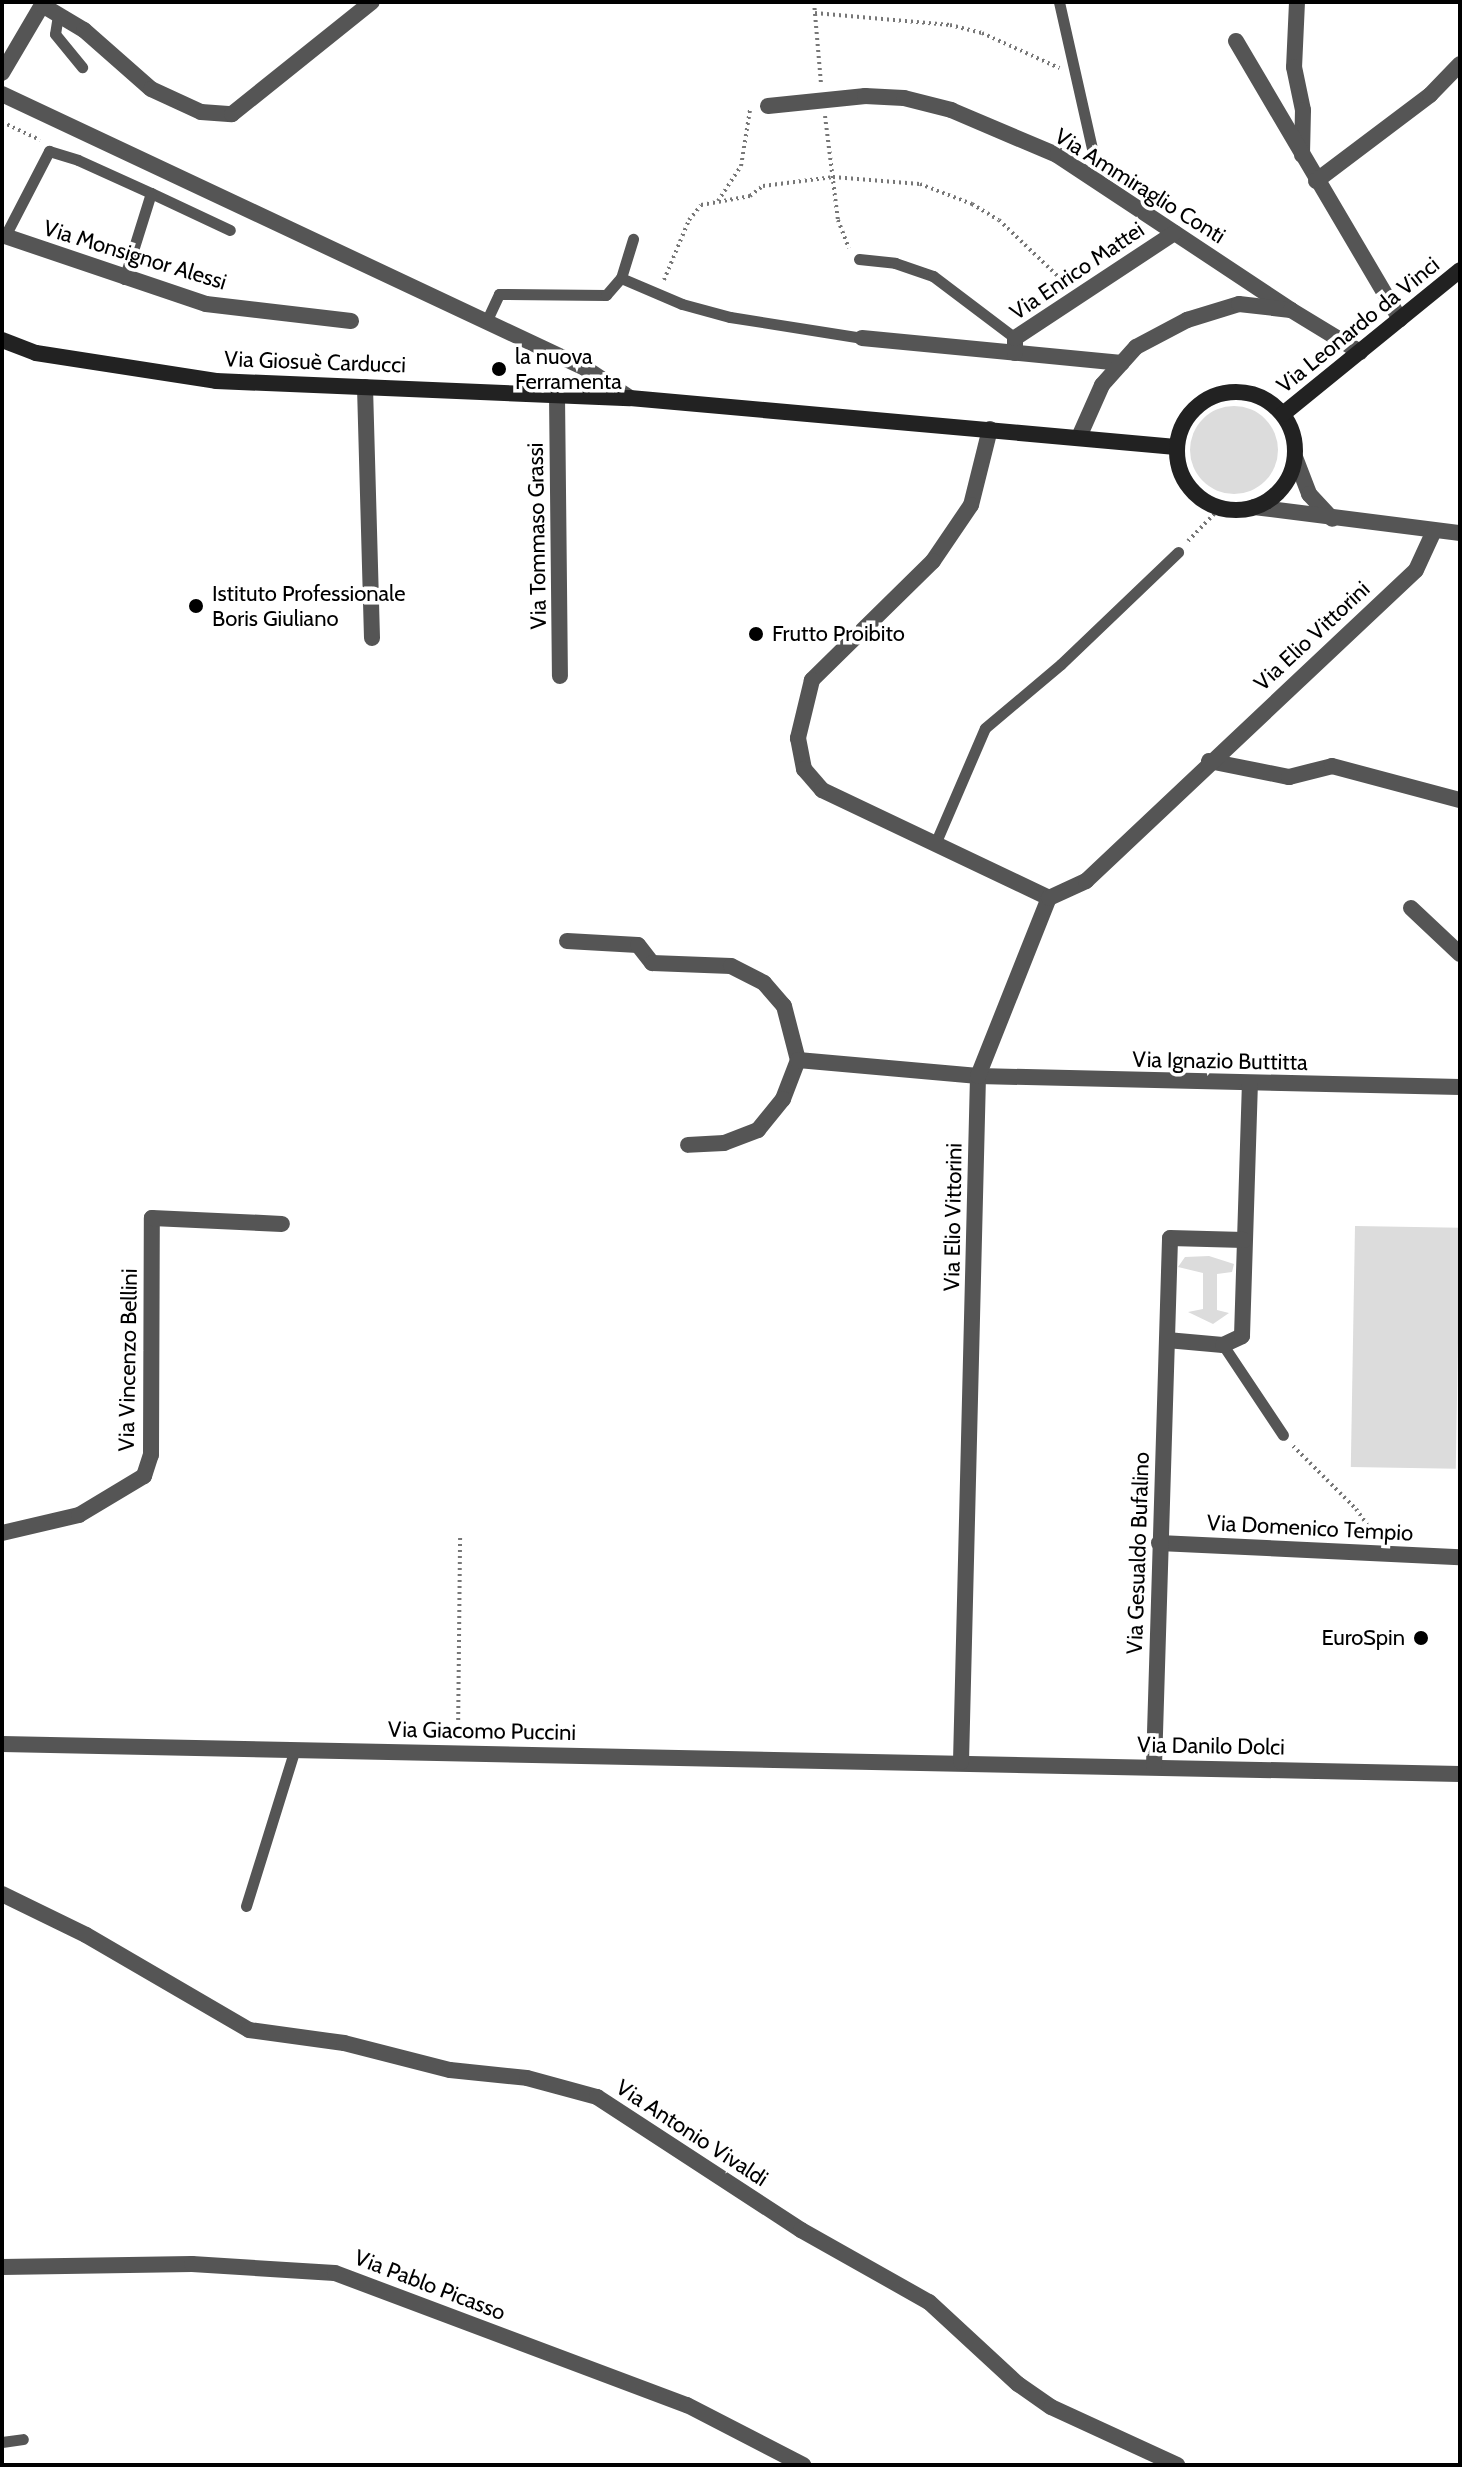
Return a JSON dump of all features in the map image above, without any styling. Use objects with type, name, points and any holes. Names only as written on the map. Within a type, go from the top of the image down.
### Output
[{"type":"street","points":[[2,73],[34,3],[58,15],[151,89],[201,112],[232,114],[372,2]]},
{"type":"street","points":[[1297,2],[1294,53],[1303,110],[1302,157]]},
{"type":"street","points":[[1236,41],[1400,319]]},
{"type":"street","points":[[1316,181],[1430,95],[1460,64]]},
{"type":"street","points":[[2,94],[585,368],[630,398]]},
{"type":"street","name":"Via Ammiraglio Conti","points":[[768,106],[904,98],[951,110],[1057,155],[1360,352]]},
{"type":"street","name":"Via Enrico Mattei","points":[[1015,345],[1077,297],[1174,233]]},
{"type":"street","name":"Via Monsignor Alessi","points":[[4,236],[124,279],[206,304],[351,321]]},
{"type":"street","name":"Via Leonardo da Vinci","points":[[1283,414],[1460,270]]},
{"type":"street","name":"Via Ammiraglio Conti","points":[[1079,437],[1102,385],[1136,347],[1187,320],[1239,304],[1291,310]]},
{"type":"street","points":[[862,338],[1015,345],[1122,363]]},
{"type":"street","name":"Via Giosuè Carducci","points":[[2,340],[36,353],[216,381],[630,398],[990,429]]},
{"type":"street","points":[[365,387],[372,638]]},
{"type":"street","points":[[1332,519],[1309,494],[1295,457],[1295,442],[1283,414],[1249,392],[1229,391],[1193,410],[1176,447],[1187,485],[1220,508],[1254,507],[1332,519],[1433,533],[1460,533]]},
{"type":"street","name":"Via Tommaso Grassi","points":[[557,395],[560,676]]},
{"type":"street","points":[[1049,898],[822,790],[804,769],[798,738],[812,680],[933,561],[971,505],[990,429],[1176,447]]},
{"type":"street","points":[[1254,507],[1282,488],[1295,457]]},
{"type":"street","name":"Via Elio Vittorini","points":[[961,1762],[978,1076],[1049,898],[1086,881],[1209,761],[1416,570],[1433,533]]},
{"type":"street","points":[[1209,761],[1289,777],[1332,766],[1460,800]]},
{"type":"street","points":[[1411,908],[1460,954]]},
{"type":"street","points":[[567,941],[638,945],[652,963],[731,966],[764,983],[784,1006],[798,1060],[783,1099],[758,1130],[724,1143],[688,1145]]},
{"type":"street","name":"Via Ignazio Buttitta","points":[[798,1060],[978,1076],[1460,1087]]},
{"type":"street","points":[[1167,1340],[1223,1345],[1242,1336],[1250,1084]]},
{"type":"street","name":"Via Vincenzo Bellini","points":[[2,1533],[79,1515],[144,1476],[151,1455],[152,1218],[282,1224]]},
{"type":"street","name":"Via Gesualdo Bufalino","points":[[1154,1766],[1170,1238],[1244,1240]]},
{"type":"street","name":"Via Domenico Tempio","points":[[1159,1543],[1460,1557]]},
{"type":"street","name":"Via Giacomo Puccini","points":[[2,1744],[961,1762]]},
{"type":"street","name":"Via Danilo Dolci","points":[[961,1762],[1460,1774]]},
{"type":"street","name":"Via Antonio Vivaldi","points":[[2,1894],[86,1935],[249,2030],[344,2043],[450,2070],[527,2078],[597,2097],[790,2223],[929,2302],[1018,2384],[1051,2407],[1177,2465]]},
{"type":"street","name":"Via Pablo Picasso","points":[[7,2269],[192,2264],[335,2273],[687,2405],[803,2465]]},
{"type":"lane","points":[[1059,2],[1100,184]]},
{"type":"lane","points":[[58,15],[55,34],[82,67]]},
{"type":"lane","points":[[4,236],[49,151],[230,230]]},
{"type":"lane","points":[[124,279],[151,193]]},
{"type":"lane","points":[[486,322],[499,294],[606,295],[621,278],[633,239]]},
{"type":"lane","points":[[859,259],[895,263],[933,276],[1015,345]]},
{"type":"lane","points":[[621,278],[730,317],[862,338]]},
{"type":"lane","points":[[935,844],[985,728],[1061,664],[1178,552]]},
{"type":"lane","points":[[1223,1345],[1283,1435]]},
{"type":"lane","points":[[246,1906],[295,1749]]},
{"type":"lane","points":[[2,2442],[23,2439]]},
{"type":"path","points":[[814,2],[838,220],[859,259]]},
{"type":"path","points":[[815,13],[950,25],[982,33],[1060,69],[1073,65]]},
{"type":"path","points":[[717,202],[741,166],[750,109],[768,106]]},
{"type":"path","points":[[2,122],[31,136]]},
{"type":"path","points":[[660,293],[689,220],[701,205],[750,196],[763,186],[833,177],[920,184],[972,204],[1022,239],[1077,297]]},
{"type":"path","points":[[1178,552],[1220,508]]},
{"type":"path","points":[[1283,1435],[1367,1524],[1366,1553]]},
{"type":"path","points":[[458,1753],[460,1538]]},
{"type":"shaded area","points":[[1234,406],[1251,409],[1265,419],[1275,433],[1278,450],[1275,467],[1265,481],[1251,491],[1234,494],[1217,491],[1203,481],[1193,467],[1190,450],[1193,433],[1203,419],[1217,409]]},
{"type":"shaded area","points":[[1355,1226],[1460,1228],[1456,1469],[1351,1467]]},
{"type":"shaded area","points":[[1209,1256],[1234,1264],[1232,1272],[1217,1274],[1217,1310],[1229,1313],[1213,1324],[1188,1312],[1203,1309],[1203,1273],[1178,1267],[1185,1257]]},
{"type":"place","name":"la nuova Ferramenta","points":[[499,369]]},
{"type":"place","name":"Istituto Professionale Boris Giuliano","points":[[196,606]]},
{"type":"place","name":"Frutto Proibito","points":[[756,634]]},
{"type":"place","name":"EuroSpin","points":[[1421,1638]]}]
